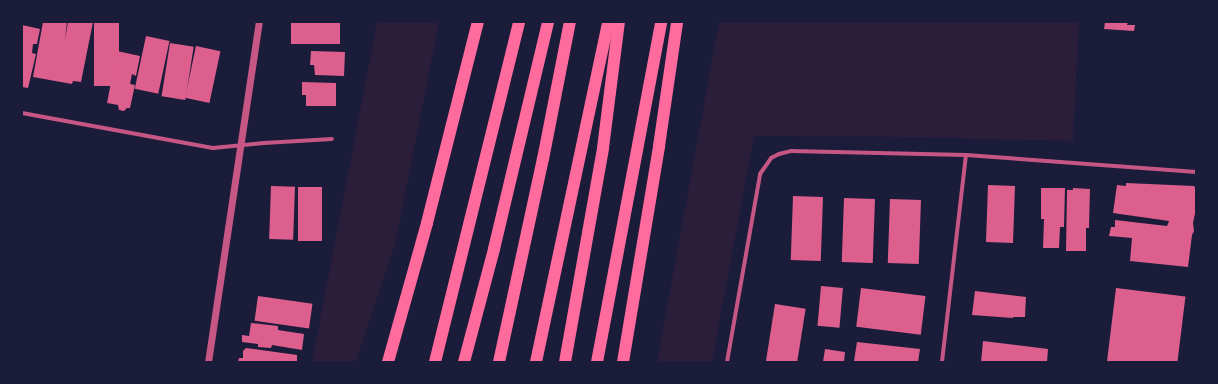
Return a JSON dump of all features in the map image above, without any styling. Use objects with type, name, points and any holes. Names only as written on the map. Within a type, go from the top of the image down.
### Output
[{"type":"highway","points":[[388,362],[427,223],[478,22]]},
{"type":"highway","points":[[435,362],[519,22]]},
{"type":"highway","points":[[464,362],[494,249],[548,22]]},
{"type":"highway","points":[[499,362],[543,159],[570,22]]},
{"type":"highway","points":[[536,362],[608,22]]},
{"type":"highway","points":[[565,362],[603,148],[619,22]]},
{"type":"highway","points":[[597,362],[661,22]]},
{"type":"highway","points":[[623,362],[658,153],[677,22]]},
{"type":"street","points":[[208,362],[259,22]]},
{"type":"street","points":[[22,113],[213,148],[332,140]]},
{"type":"street","points":[[727,362],[760,174],[771,158],[779,154],[791,152],[966,155],[1196,172]]},
{"type":"street","points":[[942,362],[966,155]]},
{"type":"shaded area","points":[[377,22],[439,22],[395,245],[356,362],[312,362]]},
{"type":"shaded area","points":[[719,22],[1079,22],[1073,141],[907,137],[754,136],[712,362],[657,362]]},
{"type":"building","points":[[43,22],[67,22],[65,40],[68,22],[93,22],[81,82],[73,81],[72,84],[33,77]]},
{"type":"building","points":[[94,22],[119,22],[119,86],[94,86]]},
{"type":"building","points":[[291,22],[340,22],[340,44],[291,44]]},
{"type":"building","points":[[1105,22],[1128,22],[1127,25],[1135,25],[1134,31],[1104,29]]},
{"type":"building","points":[[22,25],[40,29],[37,44],[33,44],[32,53],[36,54],[28,88],[22,87]]},
{"type":"building","points":[[146,36],[169,41],[158,94],[135,89]]},
{"type":"building","points":[[170,43],[194,47],[185,100],[162,96]]},
{"type":"building","points":[[196,46],[220,51],[209,103],[185,98]]},
{"type":"building","points":[[117,51],[140,56],[136,76],[132,74],[130,84],[135,85],[130,108],[127,108],[124,111],[119,110],[118,105],[107,103]]},
{"type":"building","points":[[311,51],[345,52],[344,76],[315,75],[314,65],[310,65]]},
{"type":"building","points":[[302,82],[336,83],[336,106],[306,106],[306,95],[302,95]]},
{"type":"building","points":[[1126,183],[1194,186],[1196,189],[1196,209],[1188,267],[1130,261],[1132,238],[1109,236],[1111,227],[1115,227],[1115,220],[1167,226],[1169,221],[1113,213],[1117,185],[1126,186]]},
{"type":"building","points":[[988,185],[1015,186],[1013,243],[986,242]]},
{"type":"building","points":[[271,186],[295,187],[293,240],[269,239]]},
{"type":"building","points":[[298,187],[322,187],[322,241],[298,241]]},
{"type":"building","points":[[1041,188],[1065,188],[1064,227],[1060,227],[1059,248],[1043,248],[1044,219],[1041,219]]},
{"type":"building","points":[[1073,188],[1090,189],[1089,228],[1086,228],[1086,251],[1066,251],[1067,190],[1073,190]]},
{"type":"building","points":[[793,196],[823,197],[821,261],[791,260]]},
{"type":"building","points":[[844,198],[875,199],[873,263],[842,262]]},
{"type":"building","points":[[890,199],[921,200],[919,264],[888,263]]},
{"type":"building","points":[[821,286],[843,288],[839,328],[818,326]]},
{"type":"building","points":[[861,288],[926,296],[921,335],[856,327]]},
{"type":"building","points":[[1116,288],[1185,297],[1177,362],[1107,362]]},
{"type":"building","points":[[975,291],[1026,297],[1025,317],[1013,318],[972,315]]},
{"type":"building","points":[[258,296],[312,304],[309,328],[255,321]]},
{"type":"building","points":[[775,304],[806,309],[797,362],[766,362]]},
{"type":"building","points":[[251,323],[278,326],[278,330],[304,334],[302,350],[272,345],[271,348],[258,347],[258,344],[242,342],[242,335],[249,336]]},
{"type":"building","points":[[983,341],[1048,349],[1047,362],[981,362]]},
{"type":"building","points":[[857,342],[920,349],[918,362],[854,361]]},
{"type":"building","points":[[246,348],[297,355],[297,362],[238,362],[239,358],[243,358],[243,351]]},
{"type":"building","points":[[825,349],[845,352],[844,362],[823,362]]}]
